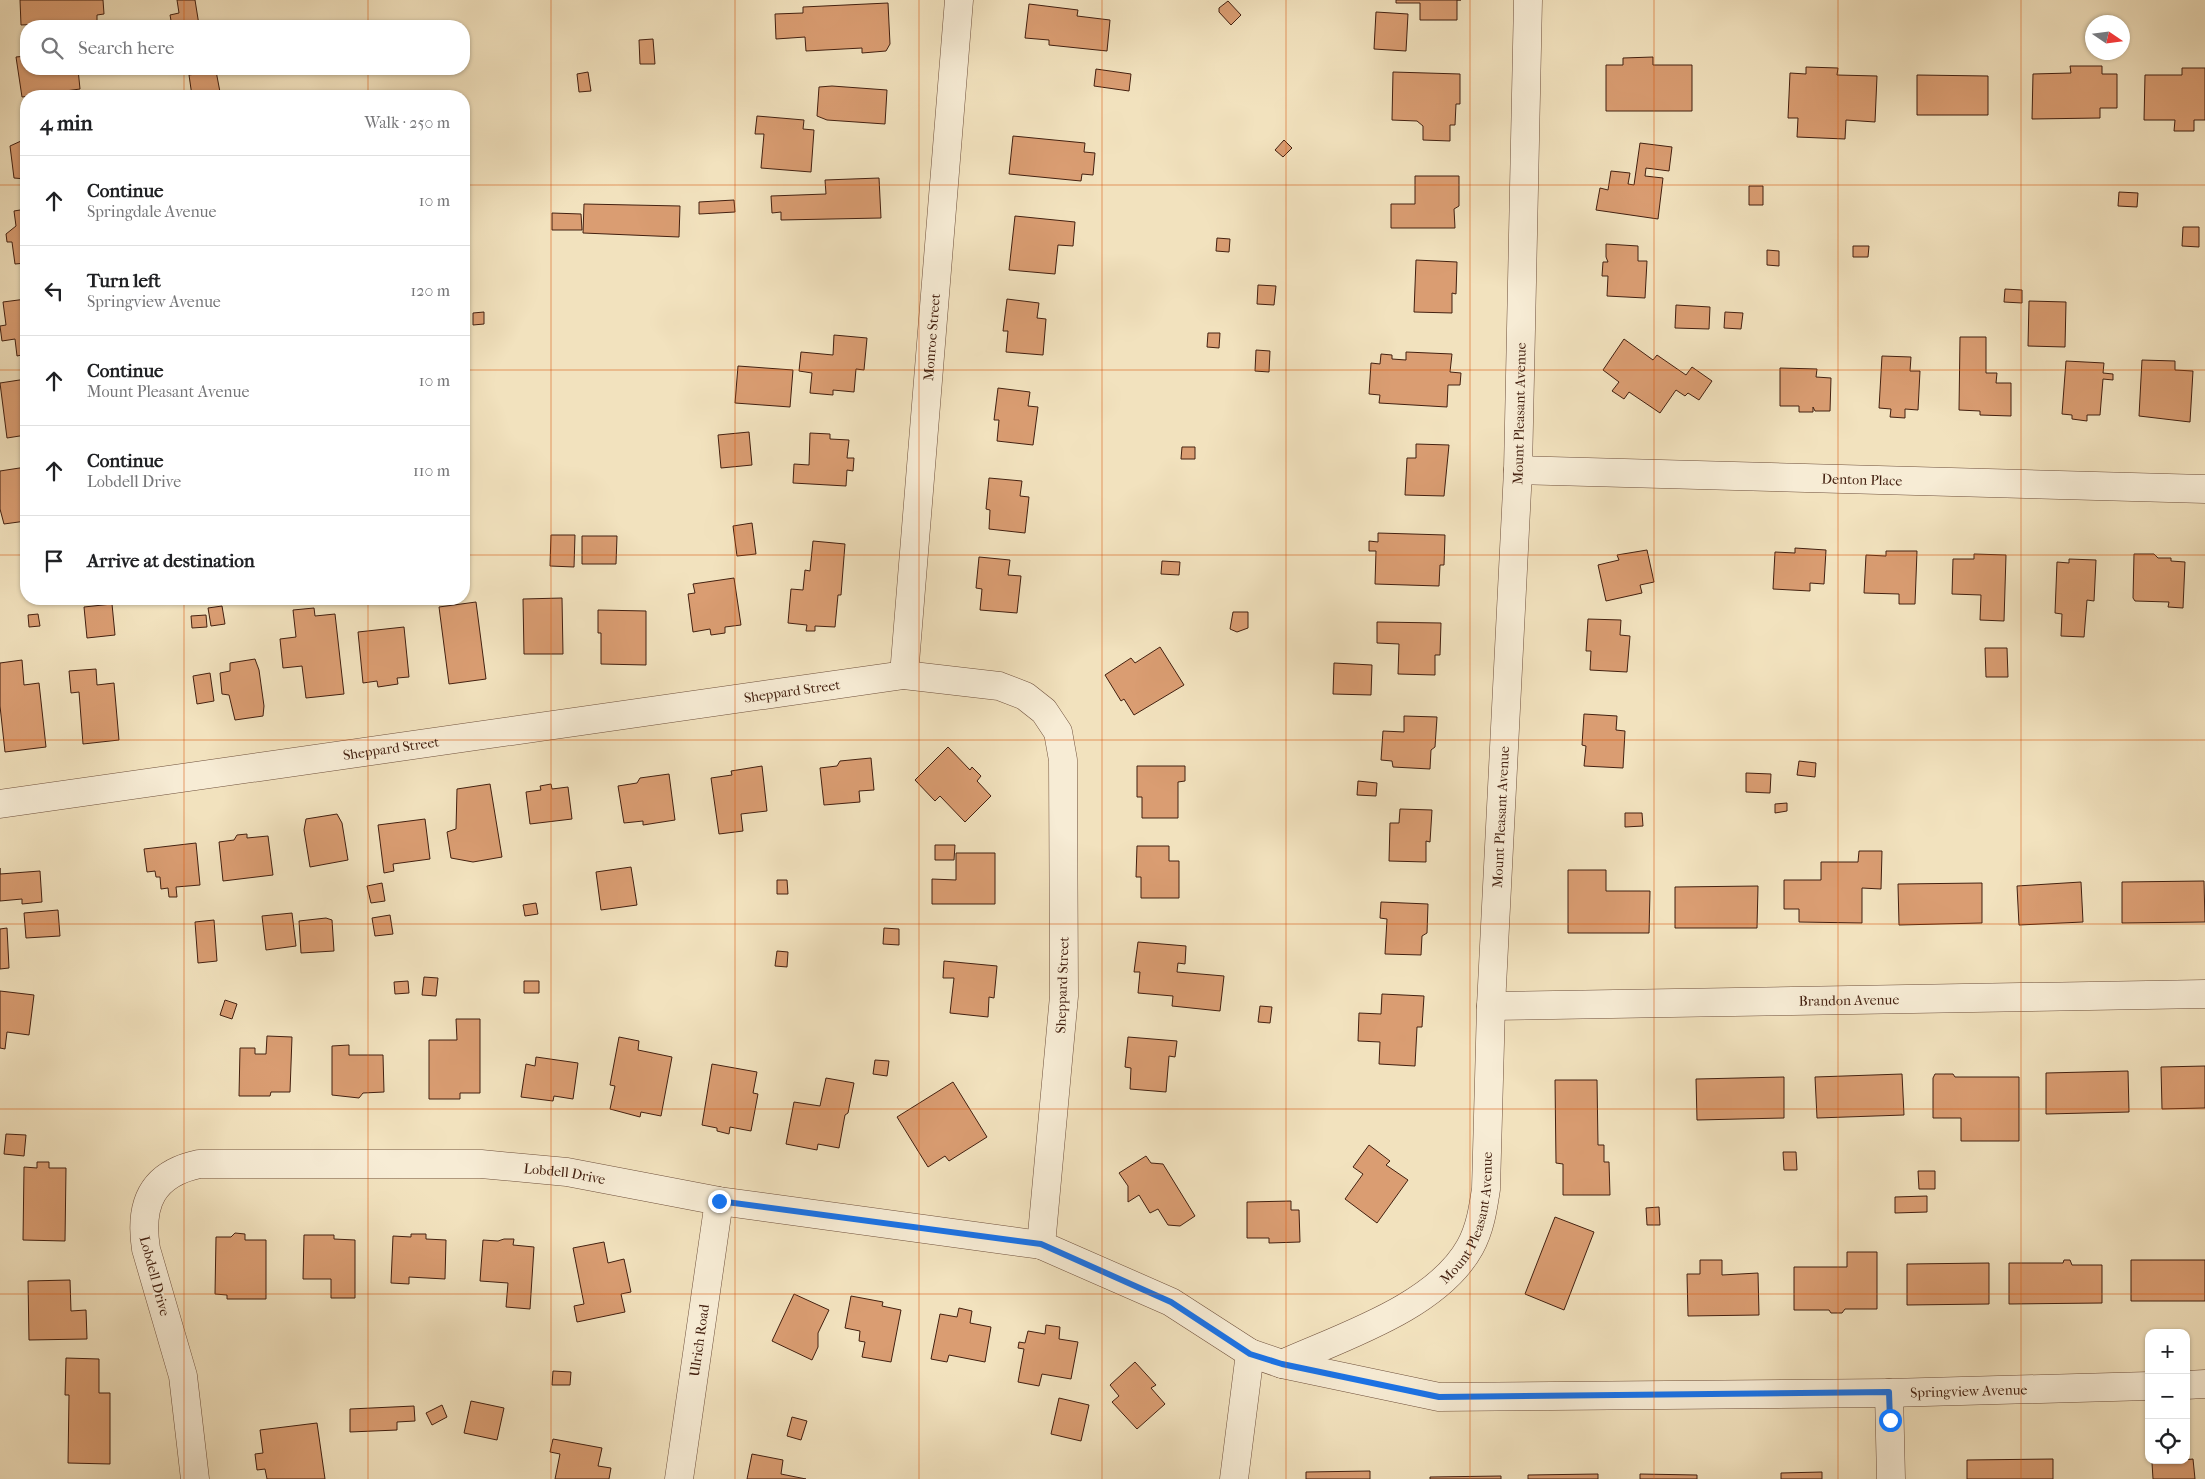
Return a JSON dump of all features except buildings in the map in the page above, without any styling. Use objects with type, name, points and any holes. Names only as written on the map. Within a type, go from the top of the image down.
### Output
[{"type":"street","name":"Monroe Street","points":[[904,675],[959,0]]},
{"type":"street","name":"Mount Pleasant Avenue","points":[[1282,1364],[1389,1315],[1426,1294],[1455,1269],[1471,1246],[1482,1215],[1486,1189],[1492,1006],[1518,470],[1528,0]]},
{"type":"street","name":"Denton Place","points":[[1518,470],[2205,489]]},
{"type":"street","name":"Sheppard Street","points":[[0,804],[904,675],[998,686],[1025,696],[1044,711],[1058,732],[1063,760],[1064,996],[1041,1244]]},
{"type":"street","name":"Brandon Avenue","points":[[1492,1006],[2205,994]]},
{"type":"street","name":"Lobdell Drive","points":[[195,1479],[182,1376],[146,1249],[143,1229],[144,1212],[150,1195],[171,1173],[198,1164],[481,1164],[567,1172],[719,1201],[1041,1244],[1171,1302],[1250,1354]]},
{"type":"street","name":"Ulrich Road","points":[[678,1479],[719,1201]]},
{"type":"street","points":[[1234,1479],[1250,1354],[1282,1364]]},
{"type":"street","name":"Springview Avenue","points":[[1282,1364],[1439,1397],[1889,1392],[2145,1386]]},
{"type":"street","points":[[2190,1385],[2205,1384]]},
{"type":"street","points":[[1889,1392],[1891,1479]]},
{"type":"route","points":[[719,1201],[1041,1244],[1171,1302],[1250,1354],[1282,1364],[1439,1397],[1889,1392],[1890,1420]]}]
